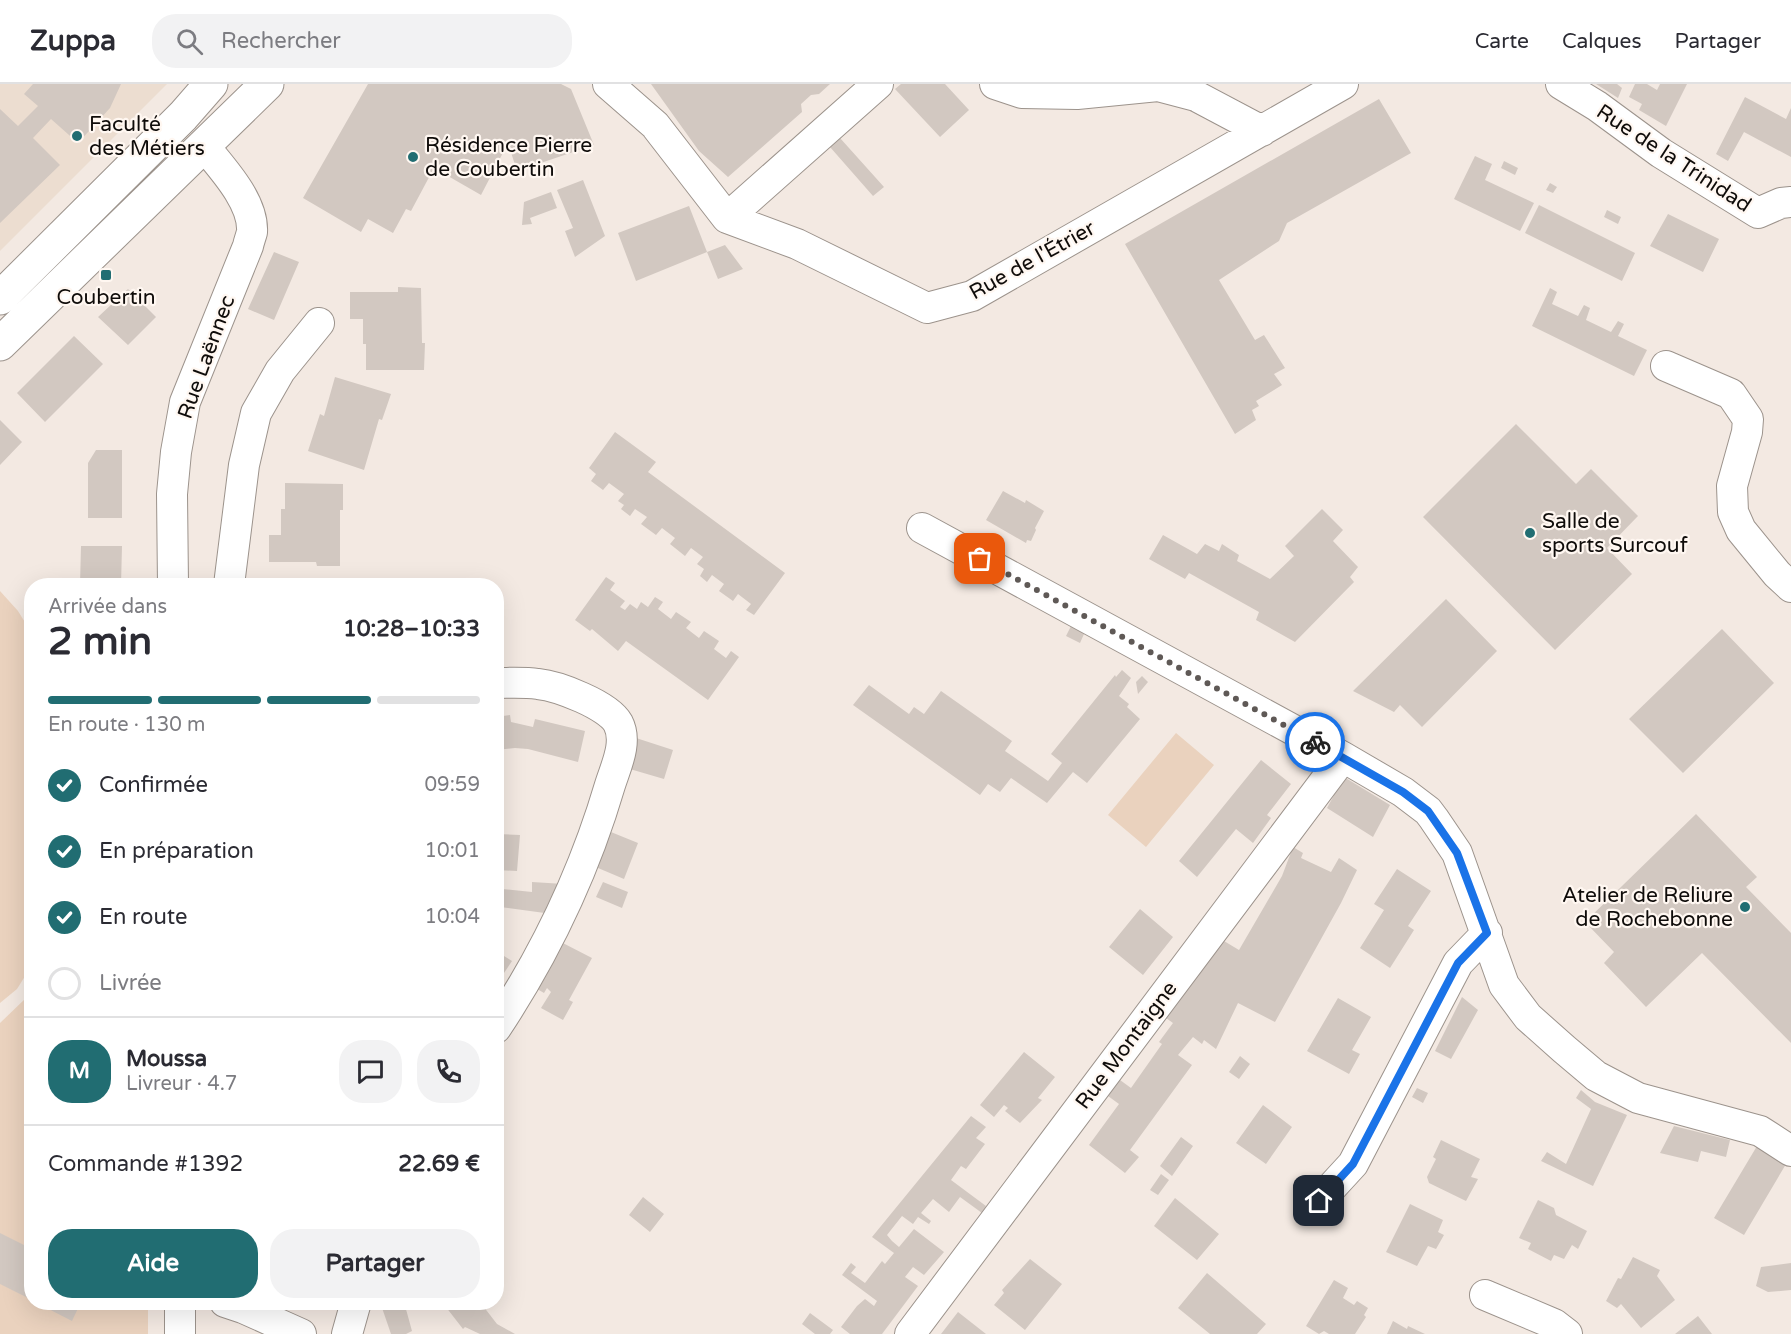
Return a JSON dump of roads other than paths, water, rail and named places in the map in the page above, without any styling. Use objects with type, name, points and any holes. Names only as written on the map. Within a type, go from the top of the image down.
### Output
[{"type":"main road","points":[[0,298],[176,123],[211,84]]},
{"type":"main road","points":[[0,344],[267,84]]},
{"type":"street","points":[[608,84],[655,125],[727,218],[878,84]]},
{"type":"street","points":[[995,84],[1022,93],[1077,94],[1158,86],[1196,96],[1262,131]]},
{"type":"street","name":"Rue de l'Étrier","points":[[727,218],[796,244],[927,308],[972,296],[1343,84]]},
{"type":"street","name":"Rue de la Trinidad","points":[[1561,84],[1597,106],[1661,153],[1758,213],[1781,203],[1791,202]]},
{"type":"street","name":"Rue Laënnec","points":[[173,578],[172,494],[176,452],[185,402],[252,232],[249,212],[234,184],[204,146]]},
{"type":"street","points":[[230,578],[244,465],[256,413],[280,371],[319,323]]},
{"type":"street","points":[[1666,366],[1731,394],[1748,419],[1747,432],[1732,486],[1733,512],[1742,530],[1777,574],[1791,587]]},
{"type":"street","points":[[922,528],[1403,792],[1428,811],[1457,853],[1504,985],[1528,1017],[1596,1076],[1638,1098],[1760,1131],[1791,1151]]},
{"type":"street","points":[[504,683],[539,684],[582,697],[608,712],[618,723],[622,743],[601,817],[576,878],[543,949],[504,1015]]},
{"type":"street","name":"Rue Montaigne","points":[[910,1334],[1343,758]]},
{"type":"street","points":[[1319,1201],[1353,1164],[1458,963],[1487,933]]},
{"type":"street","points":[[1485,1295],[1554,1324],[1567,1334]]},
{"type":"street","points":[[180,1310],[180,1334]]},
{"type":"street","points":[[247,1310],[301,1334]]},
{"type":"street","points":[[347,1334],[354,1310]]},
{"type":"place","name":"Faculté des Métiers","points":[[77,136]]},
{"type":"place","name":"Résidence Pierre de Coubertin","points":[[413,157]]},
{"type":"place","name":"Coubertin","points":[[106,275]]},
{"type":"place","name":"Salle de sports Surcouf","points":[[1530,533]]},
{"type":"place","name":"Atelier de Reliure de Rochebonne","points":[[1745,907]]}]
